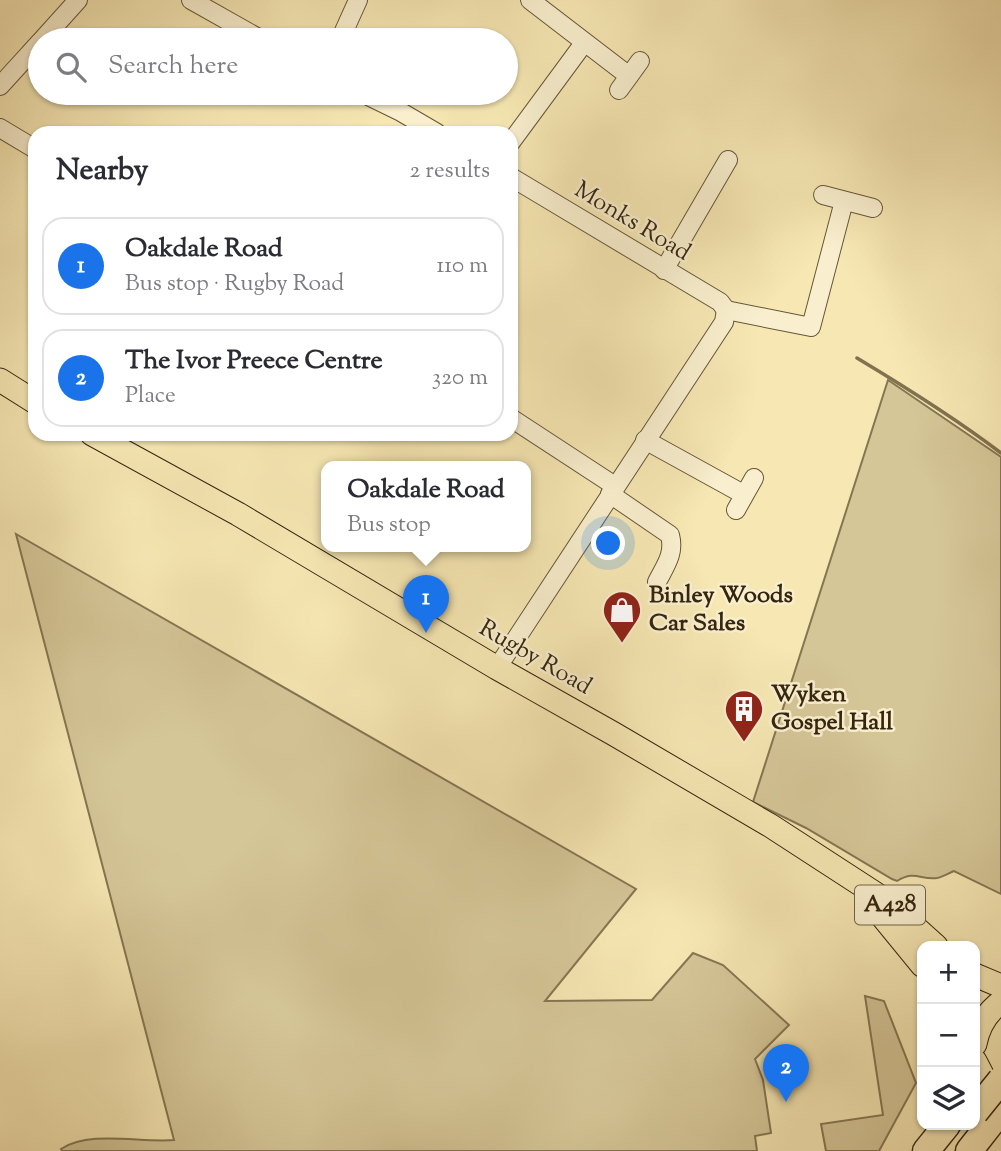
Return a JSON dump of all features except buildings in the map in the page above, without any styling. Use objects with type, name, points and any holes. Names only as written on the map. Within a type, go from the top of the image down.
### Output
[{"type":"highway","points":[[980,1110],[1001,1080]]},
{"type":"highway","points":[[980,1122],[1001,1110]]},
{"type":"highway","points":[[926,1151],[966,1130]]},
{"type":"highway","points":[[943,1151],[966,1130]]},
{"type":"main road","points":[[0,380],[28,398]]},
{"type":"main road","name":"Rugby Road","points":[[104,441],[336,571],[497,668],[716,793],[885,900],[930,941]]},
{"type":"main road","name":"Rugby Road","points":[[839,869],[889,923],[917,959]]},
{"type":"main road","points":[[980,977],[1001,986]]},
{"type":"main road","points":[[980,1029],[995,1006],[1001,1002]]},
{"type":"main road","points":[[978,1067],[988,1086],[1001,1098]]},
{"type":"street","points":[[53,28],[78,0]]},
{"type":"street","points":[[191,0],[241,28]]},
{"type":"street","points":[[345,28],[358,0]]},
{"type":"street","points":[[530,0],[584,43],[624,83],[640,61]]},
{"type":"street","points":[[518,133],[584,43]]},
{"type":"street","points":[[0,86],[28,55]]},
{"type":"street","points":[[384,105],[424,126]]},
{"type":"street","points":[[0,128],[28,145]]},
{"type":"street","points":[[664,270],[727,160]]},
{"type":"street","name":"Monks Road","points":[[518,181],[720,302],[726,310]]},
{"type":"street","points":[[823,195],[873,208]]},
{"type":"street","points":[[497,668],[724,322],[726,310],[811,327],[844,201]]},
{"type":"street","points":[[518,423],[613,490],[670,535],[671,557],[657,583]]},
{"type":"street","points":[[645,440],[740,502],[754,478]]},
{"type":"shaded area","points":[[888,380],[1001,457],[1001,894],[954,871],[937,878],[913,876],[897,881],[806,828],[753,802]]},
{"type":"shaded area","points":[[16,534],[636,889],[545,1001],[652,1000],[693,953],[723,965],[789,1025],[755,1059],[763,1080],[771,1133],[755,1136],[757,1151],[62,1151],[61,1149],[73,1143],[86,1140],[174,1140]]},
{"type":"shaded area","points":[[865,996],[884,1001],[916,1083],[879,1151],[826,1151],[821,1124],[883,1115]]},
{"type":"waterway","points":[[857,358],[931,404],[1001,453]]},
{"type":"place","name":"Oakdale Road","points":[[426,633]]},
{"type":"place","name":"Binley Woods Car Sales","points":[[622,644]]},
{"type":"place","name":"Wyken Gospel Hall","points":[[744,743]]},
{"type":"place","name":"The Ivor Preece Centre","points":[[786,1102]]}]
